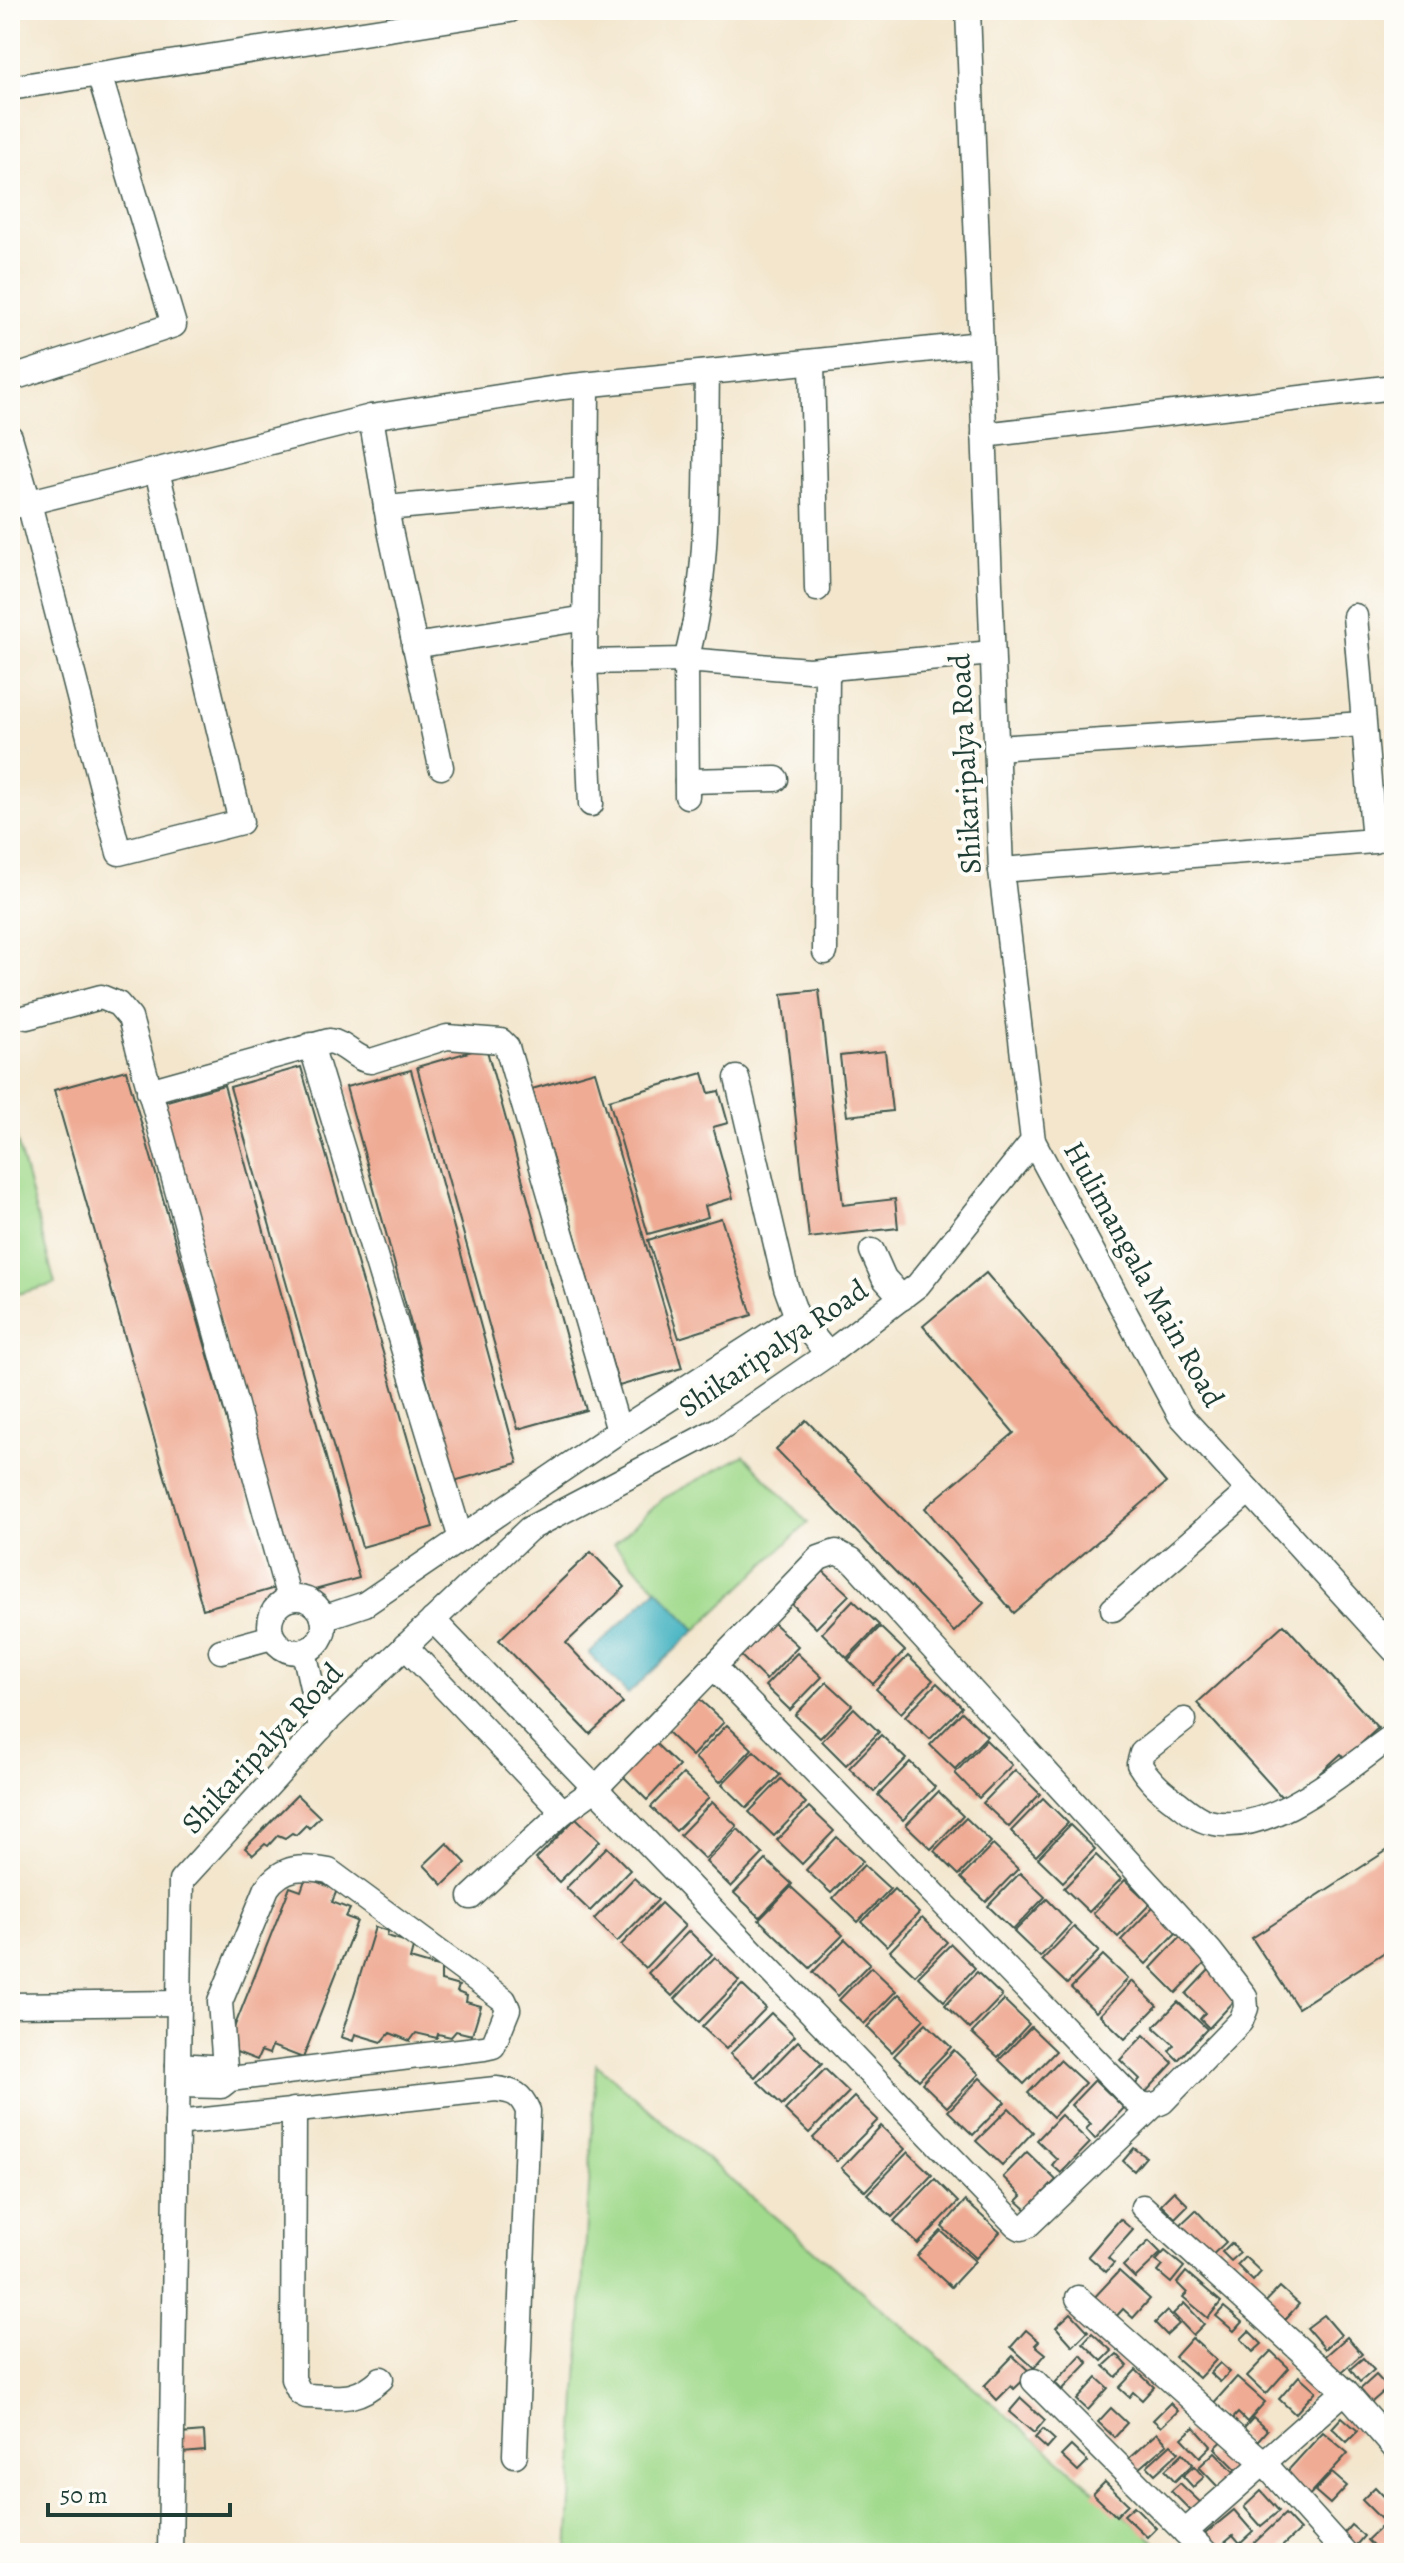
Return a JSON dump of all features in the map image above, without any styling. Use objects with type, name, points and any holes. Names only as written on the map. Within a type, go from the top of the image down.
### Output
[{"type":"street","points":[[10,88],[510,10]]},
{"type":"street","name":"Shikaripalya Road","points":[[170,2553],[181,1881],[321,1728],[529,1529],[719,1429],[828,1354],[902,1298],[918,1285],[1033,1141],[1001,870],[968,10]]},
{"type":"street","points":[[10,379],[174,325],[99,74]]},
{"type":"street","points":[[20,505],[371,417],[587,385],[981,344]]},
{"type":"street","points":[[812,362],[817,589]]},
{"type":"street","points":[[707,373],[703,559],[697,614],[686,660],[687,788],[776,779]]},
{"type":"street","points":[[587,385],[585,662],[591,804]]},
{"type":"street","points":[[984,435],[1394,387]]},
{"type":"street","points":[[371,417],[386,508],[441,767]]},
{"type":"street","points":[[10,437],[20,505],[119,853],[241,822],[157,471]]},
{"type":"street","points":[[386,508],[586,490]]},
{"type":"street","points":[[1001,870],[1374,841],[1355,616]]},
{"type":"street","points":[[414,646],[586,618]]},
{"type":"street","points":[[585,662],[686,660],[809,670],[992,653]]},
{"type":"street","points":[[825,952],[827,668]]},
{"type":"street","points":[[996,748],[1363,724]]},
{"type":"street","points":[[27,1017],[101,997],[118,1004],[130,1018],[289,1599]]},
{"type":"street","points":[[149,1091],[329,1041],[339,1042],[363,1061],[447,1037],[501,1041],[507,1047],[619,1431]]},
{"type":"street","points":[[311,1045],[461,1539]]},
{"type":"street","points":[[737,1078],[786,1287],[797,1317],[828,1354]]},
{"type":"street","name":"Hulimangala Main Road","points":[[1033,1141],[1180,1415],[1394,1650]]},
{"type":"street","points":[[872,1251],[884,1278],[902,1298]]},
{"type":"street","points":[[323,1618],[365,1604],[619,1431],[797,1317]]},
{"type":"street","points":[[1113,1609],[1249,1491]]},
{"type":"street","points":[[433,1620],[595,1789],[1016,2225],[1021,2228],[1027,2226],[1153,2106],[1162,2102],[1241,2021],[1246,2008],[1245,1996],[1210,1951],[852,1560],[836,1552],[819,1558],[595,1789],[563,1812],[471,1897]]},
{"type":"street","points":[[298,1598],[314,1604],[323,1618],[322,1635],[318,1642],[304,1651],[285,1650],[272,1637],[270,1628],[274,1610],[289,1599],[298,1598]]},
{"type":"street","points":[[221,1651],[272,1637]]},
{"type":"street","points":[[405,1646],[563,1812]]},
{"type":"street","points":[[304,1651],[321,1728]]},
{"type":"street","points":[[713,1666],[1135,2101],[1153,2106]]},
{"type":"street","points":[[1184,1720],[1142,1753],[1139,1764],[1145,1774],[1188,1811],[1207,1822],[1229,1825],[1267,1817],[1297,1804],[1394,1735]]},
{"type":"street","points":[[178,2075],[228,2074],[484,2048],[493,2046],[508,2009],[504,2000],[329,1871],[292,1868],[274,1878],[267,1888],[220,2002],[228,2074]]},
{"type":"street","points":[[10,2005],[179,2003]]},
{"type":"street","points":[[177,2123],[496,2089],[513,2091],[523,2099],[528,2111],[515,2455]]},
{"type":"street","points":[[294,2110],[293,2379],[300,2393],[306,2396],[349,2398],[364,2393],[381,2379]]},
{"type":"street","points":[[1143,2207],[1345,2391],[1394,2447]]},
{"type":"street","points":[[1078,2298],[1263,2462],[1345,2553]]},
{"type":"street","points":[[1034,2381],[1206,2553]]},
{"type":"street","points":[[1185,2532],[1345,2391]]},
{"type":"green space","points":[[10,1115],[55,1284],[10,1296]]},
{"type":"green space","points":[[744,1455],[808,1523],[696,1630],[614,1544],[664,1498]]},
{"type":"green space","points":[[596,2064],[1168,2553],[568,2553]]},
{"type":"water","points":[[657,1589],[696,1630],[628,1694],[589,1654]]},
{"type":"building","points":[[819,990],[843,1205],[895,1199],[898,1228],[809,1238],[782,994]]},
{"type":"building","points":[[486,1047],[586,1410],[518,1429],[417,1067]]},
{"type":"building","points":[[885,1051],[892,1111],[847,1116],[840,1056]]},
{"type":"building","points":[[301,1067],[433,1527],[362,1547],[230,1087]]},
{"type":"building","points":[[126,1070],[275,1588],[203,1609],[54,1090]]},
{"type":"building","points":[[411,1070],[518,1463],[454,1481],[346,1087]]},
{"type":"building","points":[[595,1071],[682,1368],[619,1386],[532,1089]]},
{"type":"building","points":[[703,1073],[709,1093],[719,1091],[728,1123],[713,1127],[733,1198],[705,1206],[708,1217],[648,1234],[609,1100]]},
{"type":"building","points":[[224,1085],[359,1578],[296,1595],[160,1103]]},
{"type":"building","points":[[721,1218],[752,1315],[679,1338],[648,1240]]},
{"type":"building","points":[[986,1273],[1166,1483],[1014,1613],[925,1508],[1014,1433],[923,1326]]},
{"type":"building","points":[[806,1420],[984,1603],[954,1632],[776,1449]]},
{"type":"building","points":[[591,1552],[625,1587],[566,1643],[623,1703],[590,1734],[499,1640]]},
{"type":"building","points":[[823,1571],[849,1595],[816,1628],[792,1604]]},
{"type":"building","points":[[853,1600],[879,1625],[847,1658],[822,1633]]},
{"type":"building","points":[[773,1623],[798,1646],[766,1680],[741,1656]]},
{"type":"building","points":[[1284,1624],[1378,1728],[1345,1759],[1341,1754],[1287,1803],[1197,1703]]},
{"type":"building","points":[[880,1627],[905,1651],[873,1684],[848,1660]]},
{"type":"building","points":[[797,1653],[822,1677],[790,1710],[765,1686]]},
{"type":"building","points":[[908,1656],[933,1680],[901,1713],[876,1689]]},
{"type":"building","points":[[827,1682],[852,1705],[820,1738],[795,1715]]},
{"type":"building","points":[[937,1683],[962,1707],[930,1739],[905,1716]]},
{"type":"building","points":[[699,1699],[724,1722],[692,1756],[667,1732]]},
{"type":"building","points":[[854,1708],[879,1732],[846,1765],[822,1741]]},
{"type":"building","points":[[962,1712],[987,1736],[955,1769],[930,1745]]},
{"type":"building","points":[[727,1725],[752,1749],[720,1782],[695,1758]]},
{"type":"building","points":[[881,1735],[906,1759],[874,1792],[849,1768]]},
{"type":"building","points":[[986,1740],[1012,1765],[979,1798],[955,1773]]},
{"type":"building","points":[[654,1742],[679,1766],[647,1800],[622,1775]]},
{"type":"building","points":[[754,1751],[780,1775],[747,1808],[722,1784]]},
{"type":"building","points":[[910,1762],[935,1787],[903,1820],[878,1795]]},
{"type":"building","points":[[1015,1770],[1040,1794],[1009,1827],[983,1803]]},
{"type":"building","points":[[683,1774],[709,1798],[676,1831],[651,1807]]},
{"type":"building","points":[[781,1779],[806,1803],[774,1836],[749,1812]]},
{"type":"building","points":[[938,1792],[963,1816],[931,1849],[906,1825]]},
{"type":"building","points":[[297,1795],[320,1817],[296,1835],[292,1833],[285,1838],[278,1835],[253,1855],[245,1848]]},
{"type":"building","points":[[1043,1798],[1068,1823],[1036,1856],[1011,1831]]},
{"type":"building","points":[[712,1802],[737,1826],[705,1859],[680,1835]]},
{"type":"building","points":[[809,1807],[834,1831],[802,1864],[777,1840]]},
{"type":"building","points":[[576,1818],[600,1841],[559,1882],[536,1859]]},
{"type":"building","points":[[966,1818],[991,1842],[959,1875],[934,1851]]},
{"type":"building","points":[[1070,1825],[1095,1849],[1063,1882],[1038,1858]]},
{"type":"building","points":[[738,1829],[763,1854],[731,1887],[706,1862]]},
{"type":"building","points":[[837,1837],[863,1861],[831,1893],[806,1870]]},
{"type":"building","points":[[447,1843],[466,1863],[443,1885],[424,1865]]},
{"type":"building","points":[[993,1845],[1018,1869],[986,1902],[961,1878]]},
{"type":"building","points":[[1394,1846],[1394,1946],[1298,2008],[1252,1938]]},
{"type":"building","points":[[607,1847],[630,1870],[590,1911],[566,1888]]},
{"type":"building","points":[[1096,1855],[1121,1879],[1089,1912],[1064,1888]]},
{"type":"building","points":[[766,1860],[792,1884],[760,1917],[734,1893]]},
{"type":"building","points":[[864,1865],[890,1889],[858,1922],[833,1898]]},
{"type":"building","points":[[1020,1873],[1045,1897],[1013,1930],[988,1906]]},
{"type":"building","points":[[306,1877],[337,1890],[332,1902],[350,1909],[346,1917],[357,1921],[303,2058],[272,2046],[269,2054],[261,2051],[257,2060],[226,2048],[290,1887],[301,1891]]},
{"type":"building","points":[[634,1878],[658,1900],[617,1942],[594,1919]]},
{"type":"building","points":[[1125,1880],[1150,1904],[1118,1937],[1093,1913]]},
{"type":"building","points":[[791,1887],[843,1935],[810,1968],[759,1920]]},
{"type":"building","points":[[894,1889],[919,1913],[887,1946],[862,1922]]},
{"type":"building","points":[[1047,1899],[1071,1924],[1040,1957],[1014,1932]]},
{"type":"building","points":[[661,1903],[685,1926],[645,1968],[621,1945]]},
{"type":"building","points":[[1153,1907],[1178,1931],[1146,1964],[1121,1940]]},
{"type":"building","points":[[922,1918],[947,1942],[915,1975],[890,1951]]},
{"type":"building","points":[[375,1927],[388,1931],[387,1936],[414,1944],[410,1959],[441,1968],[441,1981],[459,1986],[457,1992],[467,1996],[466,2002],[481,2006],[472,2035],[456,2031],[451,2037],[438,2034],[437,2038],[416,2033],[410,2041],[390,2033],[382,2042],[355,2034],[353,2041],[341,2037]]},
{"type":"building","points":[[1074,1927],[1099,1951],[1067,1984],[1042,1960]]},
{"type":"building","points":[[689,1931],[712,1954],[672,1996],[648,1973]]},
{"type":"building","points":[[1182,1935],[1208,1960],[1176,1993],[1151,1968]]},
{"type":"building","points":[[845,1939],[870,1963],[838,1996],[813,1972]]},
{"type":"building","points":[[951,1944],[975,1968],[944,2001],[918,1977]]},
{"type":"building","points":[[1103,1955],[1128,1979],[1096,2012],[1071,1988]]},
{"type":"building","points":[[715,1957],[739,1981],[699,2022],[675,1999]]},
{"type":"building","points":[[871,1967],[896,1991],[864,2024],[839,2000]]},
{"type":"building","points":[[1209,1970],[1238,1997],[1209,2028],[1200,2019],[1205,2013],[1186,1994]]},
{"type":"building","points":[[977,1972],[1002,1996],[970,2029],[945,2005]]},
{"type":"building","points":[[1132,1981],[1157,2006],[1125,2039],[1100,2015]]},
{"type":"building","points":[[742,1985],[766,2008],[726,2049],[702,2027]]},
{"type":"building","points":[[899,1994],[924,2019],[892,2052],[867,2027]]},
{"type":"building","points":[[1004,2000],[1029,2024],[998,2057],[972,2033]]},
{"type":"building","points":[[1178,2002],[1207,2029],[1178,2060],[1169,2051],[1174,2045],[1154,2027]]},
{"type":"building","points":[[771,2013],[795,2036],[755,2077],[730,2054]]},
{"type":"building","points":[[926,2023],[951,2047],[919,2080],[894,2056]]},
{"type":"building","points":[[1031,2027],[1056,2051],[1024,2084],[999,2060]]},
{"type":"building","points":[[1144,2035],[1173,2063],[1144,2094],[1135,2085],[1140,2079],[1120,2060]]},
{"type":"building","points":[[798,2041],[822,2064],[782,2105],[758,2082]]},
{"type":"building","points":[[954,2050],[979,2074],[947,2107],[922,2083]]},
{"type":"building","points":[[1060,2060],[1085,2083],[1053,2117],[1028,2093]]},
{"type":"building","points":[[825,2069],[849,2092],[809,2133],[785,2110]]},
{"type":"building","points":[[980,2078],[1005,2102],[973,2135],[948,2111]]},
{"type":"building","points":[[1095,2080],[1124,2108],[1095,2139],[1086,2129],[1091,2124],[1071,2105]]},
{"type":"building","points":[[854,2097],[878,2120],[837,2161],[813,2138]]},
{"type":"building","points":[[1009,2108],[1033,2132],[1002,2165],[976,2141]]},
{"type":"building","points":[[1061,2115],[1090,2143],[1061,2173],[1052,2165],[1057,2159],[1037,2140]]},
{"type":"building","points":[[881,2126],[905,2149],[865,2191],[841,2168]]},
{"type":"building","points":[[1134,2148],[1146,2157],[1134,2171],[1123,2161]]},
{"type":"building","points":[[908,2152],[932,2175],[892,2217],[867,2194]]},
{"type":"building","points":[[1027,2152],[1056,2180],[1027,2210],[1017,2201],[1022,2196],[1003,2177]]},
{"type":"building","points":[[935,2179],[958,2202],[918,2244],[894,2221]]},
{"type":"building","points":[[1174,2191],[1188,2205],[1175,2218],[1161,2204]]},
{"type":"building","points":[[965,2201],[1000,2232],[976,2258],[942,2227]]},
{"type":"building","points":[[1196,2210],[1226,2242],[1209,2258],[1178,2227]]},
{"type":"building","points":[[1120,2219],[1133,2230],[1108,2258],[1114,2263],[1106,2272],[1088,2256]]},
{"type":"building","points":[[941,2231],[975,2261],[951,2287],[917,2256]]},
{"type":"building","points":[[1149,2241],[1161,2253],[1135,2278],[1123,2266]]},
{"type":"building","points":[[1231,2243],[1240,2253],[1231,2261],[1222,2252]]},
{"type":"building","points":[[1165,2251],[1184,2267],[1171,2283],[1158,2272],[1163,2266],[1156,2261]]},
{"type":"building","points":[[1245,2257],[1261,2272],[1253,2281],[1237,2265]]},
{"type":"building","points":[[1119,2271],[1150,2299],[1133,2318],[1123,2309],[1113,2320],[1091,2301]]},
{"type":"building","points":[[1186,2272],[1221,2302],[1208,2318],[1183,2297],[1187,2293],[1177,2283]]},
{"type":"building","points":[[1280,2287],[1299,2304],[1279,2326],[1260,2308]]},
{"type":"building","points":[[1184,2303],[1204,2324],[1193,2335],[1173,2314]]},
{"type":"building","points":[[1224,2307],[1242,2322],[1234,2331],[1216,2316]]},
{"type":"building","points":[[1167,2311],[1179,2324],[1167,2335],[1155,2323]]},
{"type":"building","points":[[1071,2313],[1088,2331],[1073,2346],[1056,2327]]},
{"type":"building","points":[[1324,2315],[1341,2335],[1325,2349],[1307,2328]]},
{"type":"building","points":[[1026,2330],[1039,2341],[1035,2345],[1046,2354],[1034,2368],[1011,2347]]},
{"type":"building","points":[[1249,2331],[1262,2344],[1253,2352],[1241,2339]]},
{"type":"building","points":[[1092,2333],[1112,2351],[1102,2361],[1083,2343]]},
{"type":"building","points":[[1347,2337],[1362,2354],[1336,2377],[1320,2361]]},
{"type":"building","points":[[1192,2338],[1216,2360],[1199,2378],[1175,2357]]},
{"type":"building","points":[[1271,2351],[1289,2368],[1266,2394],[1247,2376]]},
{"type":"building","points":[[1117,2354],[1128,2366],[1116,2377],[1104,2366]]},
{"type":"building","points":[[1081,2355],[1088,2363],[1062,2390],[1055,2383]]},
{"type":"building","points":[[1013,2356],[1031,2373],[997,2400],[984,2386]]},
{"type":"building","points":[[1363,2358],[1374,2370],[1360,2382],[1350,2369]]},
{"type":"building","points":[[1220,2363],[1230,2372],[1220,2382],[1210,2373]]},
{"type":"building","points":[[1136,2370],[1154,2387],[1142,2400],[1133,2392],[1129,2397],[1119,2388]]},
{"type":"building","points":[[1376,2375],[1388,2388],[1366,2407],[1355,2394]]},
{"type":"building","points":[[1299,2376],[1316,2391],[1295,2414],[1279,2399]]},
{"type":"building","points":[[1237,2377],[1265,2402],[1247,2422],[1238,2413],[1228,2424],[1210,2407]]},
{"type":"building","points":[[1097,2378],[1108,2388],[1088,2410],[1077,2400]]},
{"type":"building","points":[[1021,2398],[1045,2420],[1034,2433],[1009,2412]]},
{"type":"building","points":[[1170,2403],[1178,2411],[1161,2427],[1153,2420]]},
{"type":"building","points":[[1111,2408],[1127,2423],[1114,2437],[1098,2422]]},
{"type":"building","points":[[1342,2417],[1358,2431],[1347,2442],[1332,2428]]},
{"type":"building","points":[[1253,2418],[1267,2430],[1252,2447],[1238,2435]]},
{"type":"building","points":[[1194,2427],[1211,2446],[1200,2457],[1182,2438]]},
{"type":"building","points":[[1043,2429],[1055,2440],[1047,2449],[1035,2438]]},
{"type":"building","points":[[204,2432],[205,2451],[182,2453],[180,2434]]},
{"type":"building","points":[[1323,2432],[1348,2453],[1306,2499],[1283,2476]]},
{"type":"building","points":[[1157,2433],[1167,2444],[1137,2470],[1128,2459]]},
{"type":"building","points":[[1228,2436],[1252,2460],[1240,2473],[1215,2448]]},
{"type":"building","points":[[1171,2444],[1179,2452],[1155,2474],[1147,2466]]},
{"type":"building","points":[[1071,2446],[1088,2462],[1078,2472],[1061,2456]]},
{"type":"building","points":[[1215,2452],[1237,2475],[1221,2490],[1199,2467]]},
{"type":"building","points":[[1183,2453],[1193,2464],[1175,2481],[1165,2470]]},
{"type":"building","points":[[1194,2466],[1204,2477],[1193,2487],[1183,2476]]},
{"type":"building","points":[[1332,2473],[1347,2486],[1330,2504],[1315,2491]]},
{"type":"building","points":[[1105,2482],[1128,2504],[1116,2516],[1093,2494]]},
{"type":"building","points":[[1180,2483],[1201,2503],[1192,2512],[1171,2491]]},
{"type":"building","points":[[1375,2487],[1394,2507],[1394,2513],[1384,2522],[1362,2500]]},
{"type":"building","points":[[1261,2491],[1279,2511],[1261,2526],[1244,2507]]},
{"type":"building","points":[[1134,2506],[1156,2528],[1147,2537],[1124,2515]]},
{"type":"building","points":[[1234,2510],[1253,2532],[1240,2544],[1233,2536],[1217,2549],[1205,2534]]},
{"type":"building","points":[[1285,2514],[1300,2530],[1275,2553],[1258,2553],[1251,2546]]},
{"type":"building","points":[[1351,2525],[1364,2536],[1351,2551],[1338,2540]]},
{"type":"building","points":[[1383,2525],[1394,2537],[1394,2544],[1384,2553],[1379,2553],[1367,2540]]}]
